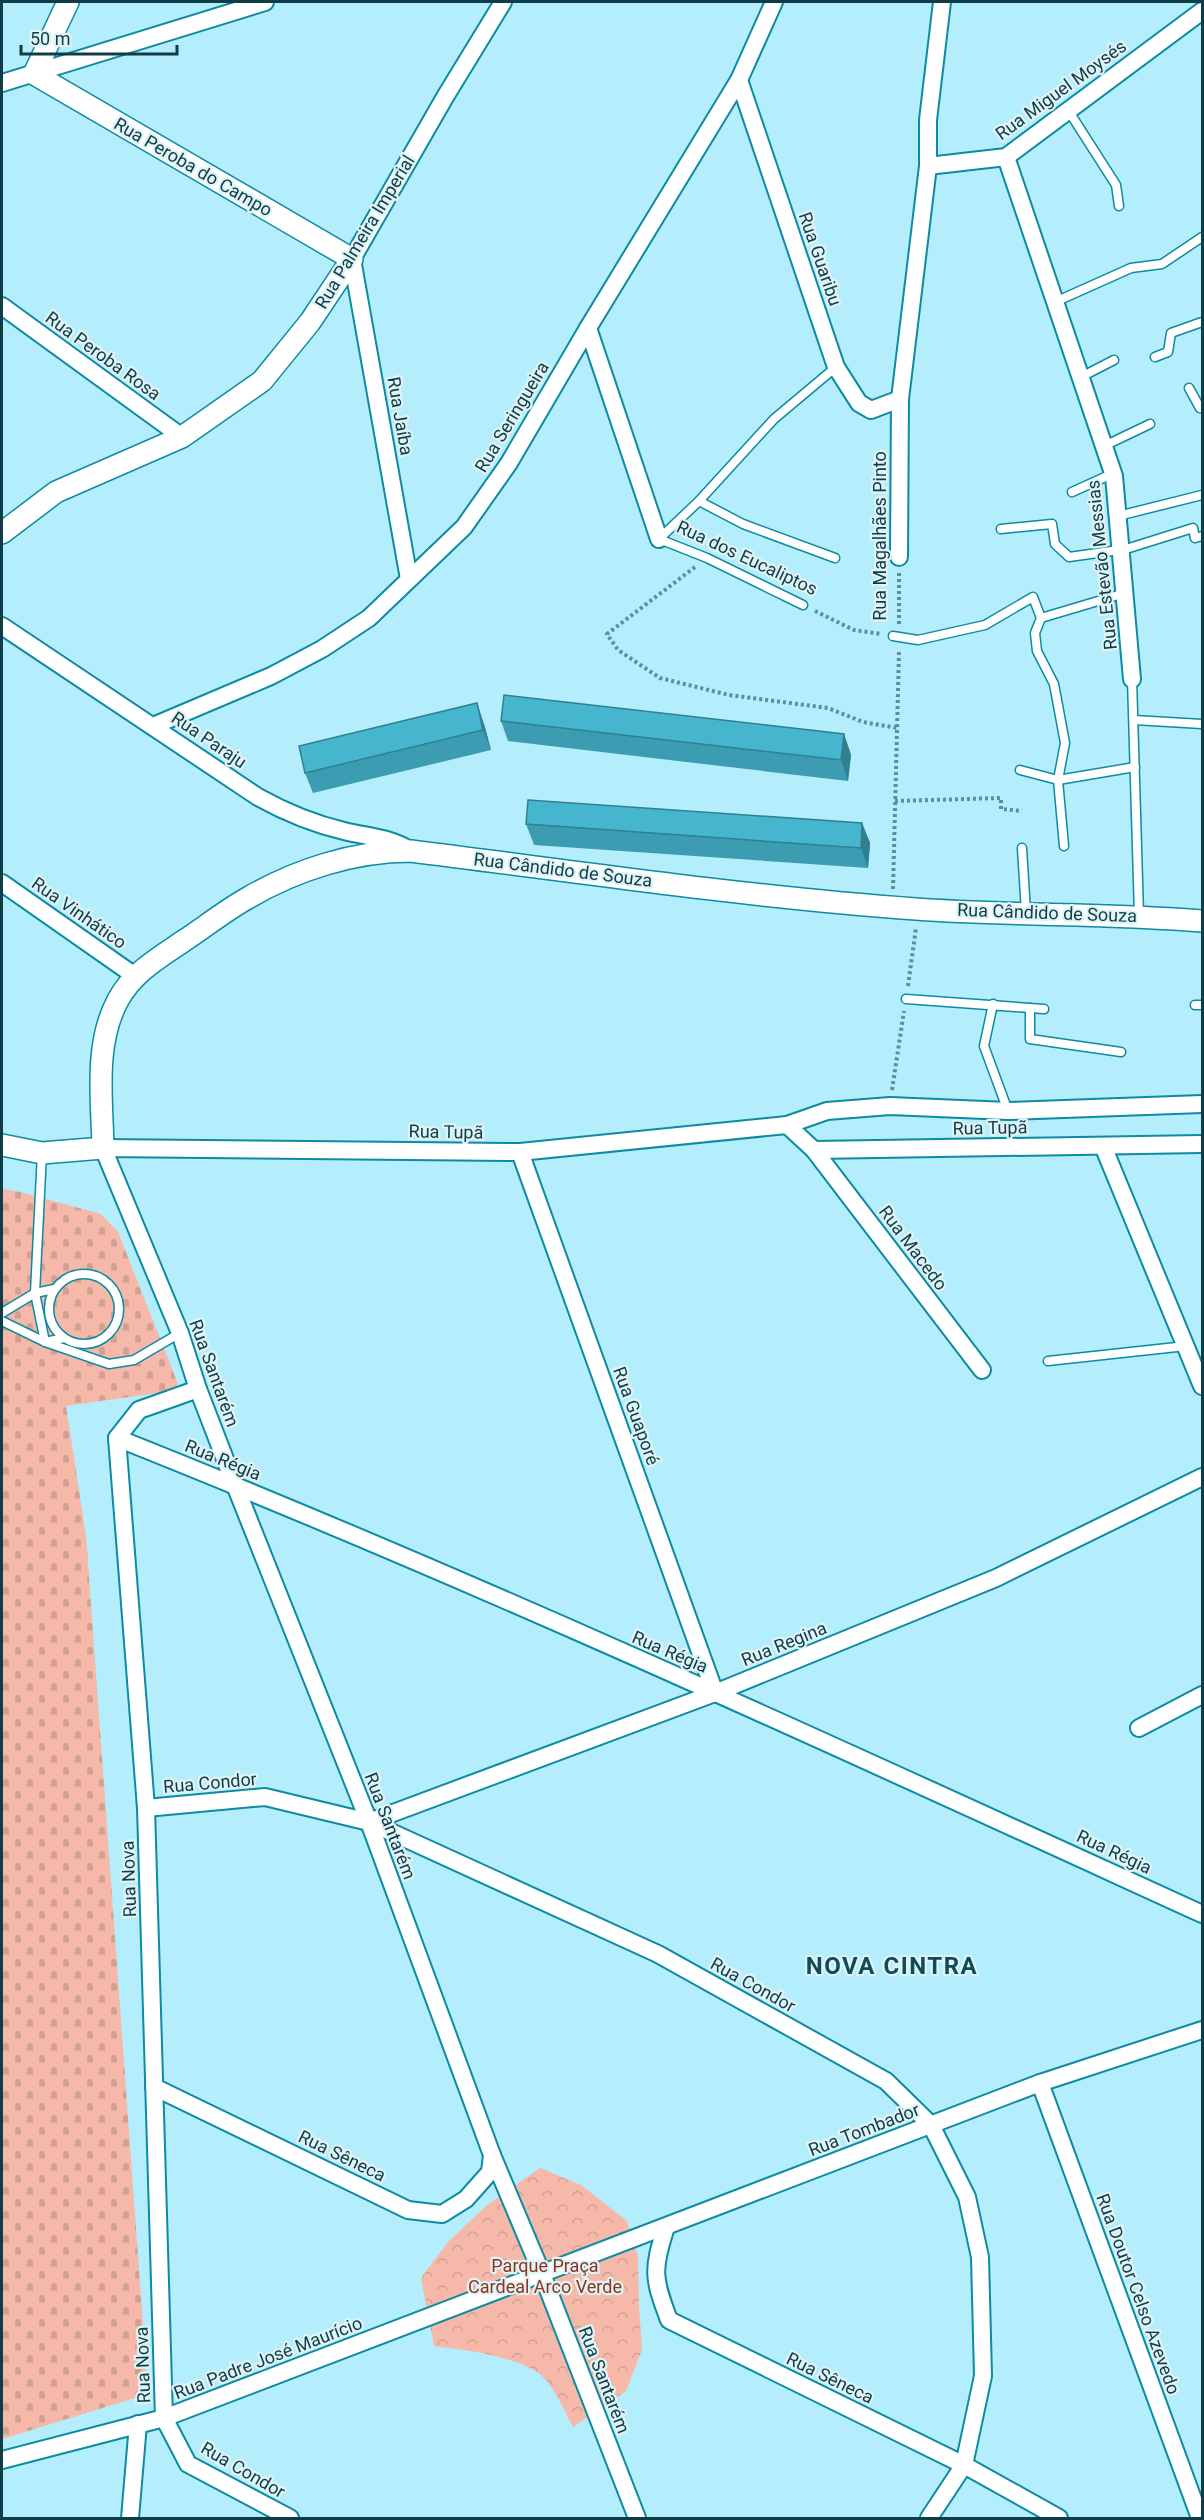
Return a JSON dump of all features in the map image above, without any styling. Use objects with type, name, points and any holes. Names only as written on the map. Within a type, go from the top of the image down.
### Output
[{"type":"street","points":[[34,74],[68,2]]},
{"type":"street","points":[[2,83],[265,2]]},
{"type":"street","name":"Rua Palmeira Imperial","points":[[2,533],[56,492],[182,437],[262,381],[310,322],[352,259],[445,97],[503,2]]},
{"type":"street","name":"Rua Seringueira","points":[[153,726],[271,676],[322,649],[369,618],[464,526],[509,463],[739,80],[774,2]]},
{"type":"street","name":"Rua Magalhães Pinto","points":[[899,557],[900,399],[928,166],[928,120],[942,2]]},
{"type":"street","name":"Rua Miguel Moysés","points":[[928,166],[1006,157],[1203,11]]},
{"type":"street","name":"Rua Peroba do Campo","points":[[34,74],[352,259]]},
{"type":"street","name":"Rua Guaribu","points":[[739,80],[836,367],[859,403],[871,410],[900,399]]},
{"type":"street","name":"Rua Estevão Messias","points":[[1006,157],[1114,473],[1132,679]]},
{"type":"street","name":"Rua Jaíba","points":[[352,259],[409,579]]},
{"type":"street","name":"Rua Peroba Rosa","points":[[2,306],[182,437]]},
{"type":"street","name":"Rua dos Eucaliptos","points":[[588,328],[659,539]]},
{"type":"street","name":"Rua Paraju","points":[[2,626],[258,797],[289,814],[345,831],[390,840],[411,851]]},
{"type":"street","name":"Rua Cândido de Souza","points":[[104,1148],[101,1066],[108,1026],[118,1000],[135,976],[247,898],[290,877],[346,858],[386,851],[411,851],[784,899],[892,907],[1139,915],[1203,921]]},
{"type":"street","name":"Rua Vinhático","points":[[2,883],[135,976]]},
{"type":"street","name":"Rua Tupã","points":[[104,1148],[520,1152],[787,1125],[827,1111],[890,1107],[1008,1111],[1203,1104]]},
{"type":"street","points":[[787,1125],[814,1150]]},
{"type":"street","name":"Rua Tupã","points":[[814,1150],[1203,1144]]},
{"type":"street","points":[[2,1146],[42,1153],[104,1148]]},
{"type":"street","points":[[1103,1146],[1203,1386]]},
{"type":"street","name":"Rua Santarém","points":[[104,1148],[180,1333],[198,1389],[235,1485],[369,1822],[492,2155],[542,2274],[637,2518]]},
{"type":"street","name":"Rua Macedo","points":[[814,1150],[982,1370]]},
{"type":"street","name":"Rua Guaporé","points":[[520,1152],[715,1693]]},
{"type":"street","points":[[117,1438],[139,1410],[198,1389]]},
{"type":"street","name":"Rua Régia","points":[[117,1438],[235,1485],[715,1693],[1203,1914]]},
{"type":"street","name":"Rua Nova","points":[[117,1438],[146,1808],[164,2418]]},
{"type":"street","name":"Rua Regina","points":[[369,1822],[715,1693],[996,1578],[1203,1477]]},
{"type":"street","points":[[1139,1728],[1203,1695]]},
{"type":"street","name":"Rua Condor","points":[[146,1808],[265,1797],[369,1822],[658,1954],[886,2081],[931,2125],[967,2197],[980,2257],[983,2376],[964,2465],[928,2518]]},
{"type":"street","name":"Rua Tombador","points":[[542,2274],[1040,2083],[1203,2030]]},
{"type":"street","name":"Rua Doutor Celso Azevedo","points":[[1040,2083],[1200,2518]]},
{"type":"street","name":"Rua Sêneca","points":[[154,2087],[408,2210],[442,2214],[466,2199],[490,2172],[492,2155]]},
{"type":"street","name":"Rua Sêneca","points":[[666,2227],[656,2258],[656,2287],[669,2320],[964,2465],[1059,2518]]},
{"type":"street","name":"Rua Padre José Maurício","points":[[2,2460],[164,2418],[542,2274]]},
{"type":"street","name":"Rua Condor","points":[[164,2418],[188,2464],[290,2518]]},
{"type":"street","points":[[130,2518],[138,2424]]},
{"type":"lane","points":[[1068,110],[1116,185],[1119,206]]},
{"type":"lane","points":[[1056,302],[1131,268],[1162,264],[1203,237]]},
{"type":"lane","points":[[1155,357],[1168,352],[1171,333],[1203,322]]},
{"type":"lane","points":[[1081,377],[1114,360]]},
{"type":"lane","points":[[659,539],[699,501],[774,419],[836,367]]},
{"type":"lane","points":[[1190,388],[1200,408],[1203,406]]},
{"type":"lane","points":[[1104,446],[1150,424]]},
{"type":"lane","points":[[1072,492],[1114,473]]},
{"type":"lane","points":[[1118,516],[1203,495]]},
{"type":"lane","points":[[699,501],[743,524],[835,558]]},
{"type":"lane","points":[[1001,529],[1052,524],[1055,544],[1068,557],[1121,550],[1193,528],[1195,538],[1203,536]]},
{"type":"lane","name":"Rua dos Eucaliptos","points":[[659,539],[708,558],[803,605]]},
{"type":"lane","points":[[1041,618],[1125,593]]},
{"type":"lane","points":[[896,637],[918,640],[985,625],[1033,597],[1041,618],[1035,633],[1037,651],[1054,684],[1065,743],[1058,780],[1064,846]]},
{"type":"lane","name":"Rua Estevão Messias","points":[[1132,679],[1139,915]]},
{"type":"lane","points":[[1134,720],[1203,724]]},
{"type":"lane","points":[[1020,770],[1058,780],[1135,767]]},
{"type":"lane","points":[[1022,848],[1026,912]]},
{"type":"lane","points":[[906,999],[1044,1009]]},
{"type":"lane","points":[[993,1004],[984,1046],[1008,1111]]},
{"type":"lane","points":[[1030,1008],[1030,1039],[1121,1052]]},
{"type":"lane","points":[[42,1153],[35,1293],[45,1342]]},
{"type":"lane","points":[[73,1275],[96,1276],[106,1282],[114,1291],[119,1302],[116,1325],[99,1341],[87,1344],[75,1343],[64,1338],[50,1321],[48,1311],[54,1289],[73,1275]]},
{"type":"lane","points":[[2,1313],[35,1293],[54,1289]]},
{"type":"lane","points":[[2,1321],[45,1342],[109,1364],[134,1360],[180,1333]]},
{"type":"lane","points":[[45,1342],[64,1338]]},
{"type":"lane","points":[[1048,1361],[1186,1346]]},
{"type":"path","name":"Rua Magalhães Pinto","points":[[892,907],[898,728],[896,637],[899,557]]},
{"type":"path","points":[[708,558],[607,634],[618,650],[660,678],[729,695],[788,705],[828,708],[863,722],[898,728]]},
{"type":"path","name":"Rua dos Eucaliptos","points":[[803,605],[854,630],[896,637]]},
{"type":"path","points":[[895,801],[1001,798],[1001,808],[1022,811]]},
{"type":"green space","points":[[2,1189],[101,1214],[118,1232],[178,1384],[171,1391],[66,1406],[86,1536],[148,2394],[2,2439]]},
{"type":"green space","name":"Parque Praça Cardeal Arco Verde","points":[[540,2168],[581,2185],[627,2221],[638,2256],[642,2350],[626,2391],[573,2427],[552,2388],[534,2370],[499,2357],[434,2346],[421,2278],[448,2242],[487,2205]]},
{"type":"building","points":[[504,695],[844,734],[841,760],[501,721]]},
{"type":"building","points":[[477,703],[483,730],[305,773],[299,746]]},
{"type":"building","points":[[528,800],[862,823],[861,848],[526,824]]},
{"type":"district","name":"NOVA CINTRA","points":[[892,1966]]}]
